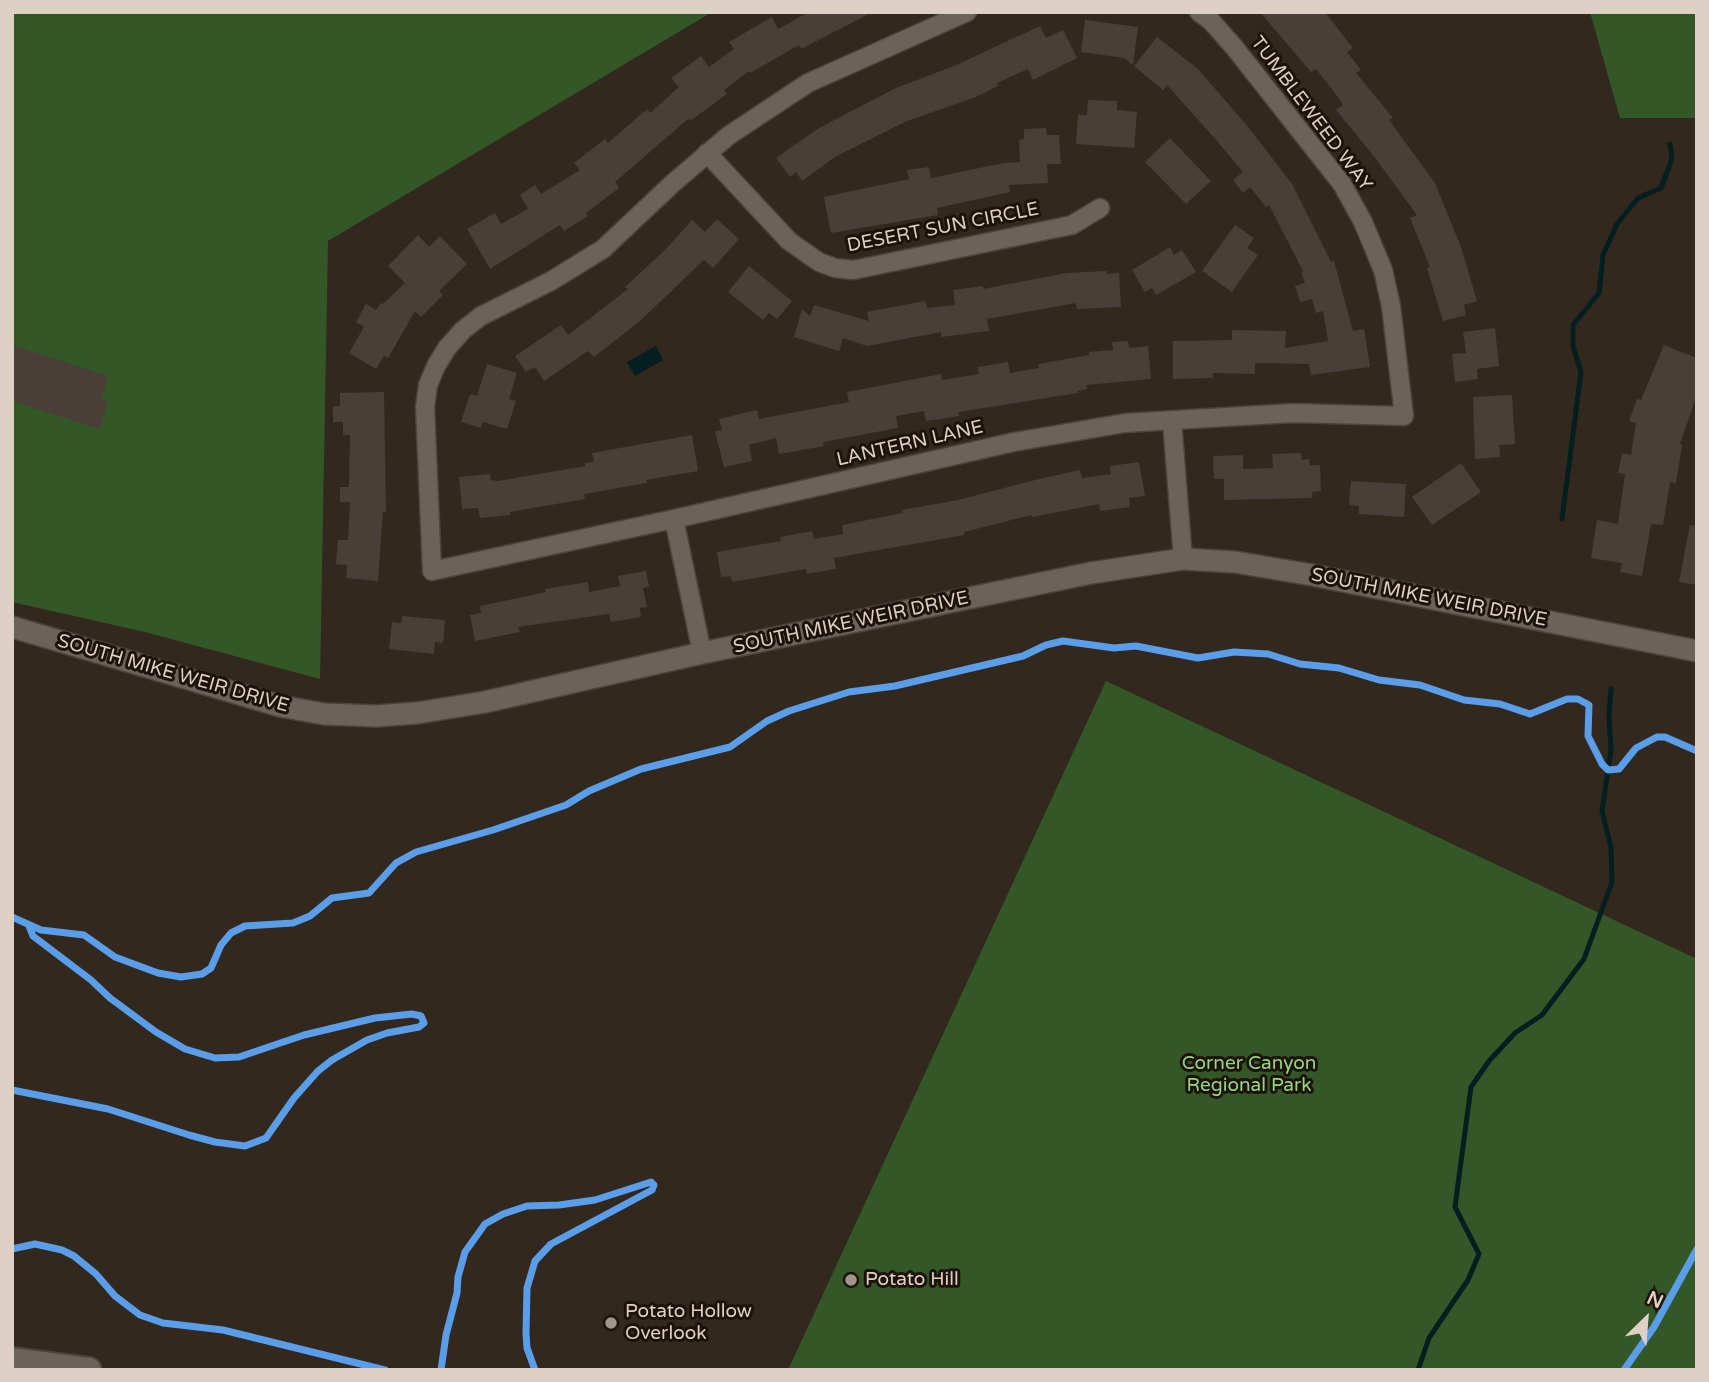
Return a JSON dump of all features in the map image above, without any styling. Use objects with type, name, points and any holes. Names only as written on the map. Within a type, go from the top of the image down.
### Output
[{"type":"main road","points":[[12,1360],[89,1370]]},
{"type":"street","points":[[707,153],[808,83],[968,12]]},
{"type":"street","name":"TUMBLEWEED WAY","points":[[1199,12],[1211,20],[1243,58],[1342,184],[1363,222],[1383,270],[1391,306],[1404,416]]},
{"type":"street","name":"DESERT SUN CIRCLE","points":[[707,153],[789,241],[819,262],[835,268],[853,270],[1072,225],[1100,208]]},
{"type":"street","name":"LANTERN LANE","points":[[707,153],[603,249],[551,281],[481,316],[447,348],[428,385],[425,407],[432,571],[1014,442],[1125,423],[1293,413],[1404,416]]},
{"type":"street","points":[[1172,421],[1183,559]]},
{"type":"street","points":[[674,519],[702,653]]},
{"type":"street","name":"SOUTH MIKE WEIR DRIVE","points":[[12,627],[280,706],[324,714],[376,716],[417,713],[485,702],[702,653],[1091,573],[1183,559],[1235,562],[1312,575],[1697,651]]},
{"type":"green space","points":[[12,12],[712,12],[328,241],[320,679],[145,632],[12,602]]},
{"type":"green space","points":[[1590,12],[1697,12],[1697,118],[1620,118]]},
{"type":"green space","name":"Corner Canyon Regional Park","points":[[1106,681],[1697,959],[1697,1370],[788,1370]]},
{"type":"water","points":[[656,346],[663,360],[635,376],[627,362]]},
{"type":"building","points":[[809,12],[873,12],[801,49],[799,45],[750,73],[749,71],[724,90],[727,94],[690,121],[688,119],[615,182],[619,188],[586,213],[588,216],[564,231],[560,225],[490,269],[467,229],[495,213],[501,224],[528,209],[520,195],[535,185],[541,194],[580,170],[574,163],[605,139],[608,143],[647,109],[650,113],[679,87],[671,78],[701,56],[709,67],[734,49],[729,42],[772,17],[778,29]]},
{"type":"building","points":[[1260,12],[1325,12],[1353,48],[1347,52],[1361,70],[1356,73],[1393,118],[1389,120],[1435,183],[1461,247],[1477,301],[1464,305],[1466,315],[1443,321],[1427,268],[1430,267],[1410,218],[1417,215],[1336,110],[1343,105],[1338,97],[1316,69],[1311,72]]},
{"type":"building","points":[[1085,20],[1138,27],[1133,65],[1124,58],[1081,52]]},
{"type":"building","points":[[1040,26],[1046,38],[1063,30],[1077,58],[1033,80],[1028,69],[997,83],[998,86],[976,97],[907,121],[835,157],[802,181],[796,172],[790,177],[776,158],[819,128],[896,88],[954,66]]},
{"type":"building","points":[[1157,37],[1198,69],[1249,128],[1292,184],[1331,262],[1334,261],[1353,331],[1364,329],[1370,367],[1311,375],[1309,364],[1255,363],[1255,374],[1213,373],[1213,378],[1173,379],[1173,341],[1232,340],[1232,330],[1286,331],[1285,348],[1328,341],[1323,311],[1316,313],[1312,299],[1300,302],[1295,286],[1305,283],[1301,271],[1304,273],[1269,205],[1266,207],[1250,187],[1243,193],[1233,180],[1243,172],[1167,85],[1163,90],[1134,66]]},
{"type":"building","points":[[1088,100],[1117,101],[1117,110],[1137,112],[1134,148],[1076,144],[1078,115],[1087,115]]},
{"type":"building","points":[[1046,128],[1047,135],[1059,135],[1061,164],[1047,164],[1048,183],[1009,185],[1010,192],[937,208],[938,215],[831,233],[824,197],[909,179],[907,170],[929,167],[931,178],[1020,162],[1019,140],[1024,139],[1024,129]]},
{"type":"building","points":[[1170,138],[1211,181],[1186,204],[1145,162]]},
{"type":"building","points":[[717,219],[739,239],[713,268],[704,260],[640,321],[594,357],[588,351],[544,381],[535,367],[526,372],[515,356],[561,325],[568,335],[628,289],[625,287],[665,250],[692,220],[705,232]]},
{"type":"building","points":[[1235,225],[1254,238],[1247,248],[1258,255],[1232,292],[1202,271]]},
{"type":"building","points":[[418,235],[429,247],[440,236],[467,264],[439,291],[443,295],[421,317],[415,311],[388,358],[384,356],[376,369],[349,353],[364,327],[356,322],[366,304],[376,310],[405,283],[388,266]]},
{"type":"building","points":[[1170,247],[1174,255],[1182,250],[1196,272],[1156,295],[1152,288],[1145,292],[1132,270]]},
{"type":"building","points":[[749,266],[792,301],[777,319],[769,313],[763,320],[728,292]]},
{"type":"building","points":[[1107,271],[1107,274],[1119,273],[1121,307],[1077,309],[1076,303],[987,319],[989,331],[941,337],[941,332],[867,346],[843,338],[839,351],[794,337],[802,309],[810,316],[814,305],[869,321],[867,312],[925,301],[927,308],[955,305],[953,290],[983,286],[983,289],[1067,273]]},
{"type":"building","points":[[1495,328],[1499,366],[1477,369],[1478,379],[1455,382],[1452,354],[1466,353],[1463,332]]},
{"type":"building","points":[[1128,341],[1129,348],[1148,346],[1151,379],[1086,385],[1087,389],[1078,393],[958,412],[959,416],[926,421],[924,411],[896,416],[898,428],[823,442],[824,446],[779,454],[776,438],[749,445],[752,461],[724,467],[715,431],[722,430],[719,419],[757,410],[759,419],[849,402],[847,392],[941,374],[942,380],[979,374],[978,367],[1008,362],[1010,373],[1039,368],[1038,364],[1089,355],[1089,352],[1113,350],[1112,342]]},
{"type":"building","points":[[12,345],[108,376],[101,400],[108,402],[99,429],[12,401]]},
{"type":"building","points":[[1664,345],[1697,358],[1697,395],[1680,444],[1676,483],[1670,482],[1663,525],[1651,524],[1642,576],[1620,572],[1622,563],[1591,558],[1597,520],[1618,524],[1625,474],[1618,473],[1622,453],[1631,455],[1636,423],[1629,421],[1637,399],[1641,400]]},
{"type":"building","points":[[487,364],[517,373],[509,399],[516,401],[507,429],[483,422],[481,428],[461,422],[470,394],[477,396]]},
{"type":"building","points":[[384,392],[386,512],[383,512],[378,581],[346,578],[347,565],[336,564],[338,540],[348,540],[350,502],[340,502],[340,487],[349,487],[350,435],[343,435],[343,422],[333,422],[333,406],[340,406],[340,393]]},
{"type":"building","points":[[1512,395],[1515,444],[1499,445],[1500,457],[1475,459],[1473,397]]},
{"type":"building","points":[[692,435],[698,471],[584,494],[585,499],[510,512],[510,515],[480,518],[478,508],[462,509],[459,477],[490,474],[491,480],[498,481],[585,466],[585,463],[594,462],[592,453]]},
{"type":"building","points":[[1301,453],[1302,460],[1309,459],[1310,465],[1320,465],[1321,491],[1312,492],[1312,498],[1224,500],[1224,479],[1214,479],[1213,456],[1243,455],[1243,469],[1273,468],[1272,454]]},
{"type":"building","points":[[1139,462],[1145,496],[1129,498],[1130,507],[1100,511],[1099,504],[1032,517],[1031,515],[964,532],[964,535],[834,558],[836,569],[807,574],[806,569],[732,582],[731,576],[721,577],[717,552],[781,541],[780,537],[812,531],[814,539],[843,534],[842,525],[903,513],[902,510],[958,500],[1080,470],[1082,478],[1111,474],[1110,466]]},
{"type":"building","points":[[1461,463],[1481,492],[1432,525],[1412,497]]},
{"type":"building","points":[[1351,481],[1406,484],[1404,517],[1359,514],[1359,506],[1349,505]]},
{"type":"building","points":[[1690,525],[1697,526],[1697,585],[1679,582]]},
{"type":"building","points":[[646,571],[649,586],[643,588],[647,607],[640,608],[641,617],[611,622],[609,614],[518,627],[520,632],[475,641],[470,615],[481,613],[480,606],[546,592],[545,589],[588,582],[589,592],[620,586],[618,576]]},
{"type":"building","points":[[402,616],[445,620],[443,643],[435,642],[434,654],[389,649],[392,622],[401,623]]},
{"type":"waterway","points":[[1562,519],[1581,372],[1573,346],[1573,325],[1599,293],[1603,255],[1617,224],[1638,198],[1661,188],[1672,159],[1670,144]]},
{"type":"waterway","points":[[1418,1370],[1429,1338],[1468,1280],[1479,1254],[1455,1207],[1471,1087],[1489,1061],[1515,1033],[1542,1015],[1584,959],[1612,882],[1611,847],[1602,811],[1611,750],[1611,689]]},
{"type":"cycle path","points":[[12,917],[41,930],[84,935],[115,957],[158,973],[181,977],[202,974],[211,968],[221,945],[231,933],[245,926],[293,923],[310,916],[332,898],[369,893],[396,863],[416,852],[566,805],[589,791],[641,769],[730,747],[767,721],[789,711],[849,692],[895,686],[1023,656],[1046,645],[1063,641],[1114,648],[1136,646],[1198,658],[1234,652],[1268,654],[1300,664],[1339,668],[1379,680],[1420,685],[1464,700],[1500,704],[1530,714],[1567,699],[1578,699],[1589,705],[1588,736],[1602,764],[1608,770],[1619,769],[1636,748],[1657,737],[1665,737],[1697,751]]},
{"type":"cycle path","points":[[12,1090],[108,1109],[189,1135],[245,1146],[266,1138],[294,1098],[318,1071],[332,1060],[367,1040],[419,1027],[424,1023],[421,1016],[412,1014],[375,1018],[304,1035],[239,1057],[215,1058],[185,1049],[156,1032],[33,936],[29,926]]},
{"type":"cycle path","points":[[441,1370],[465,1252],[485,1224],[503,1214],[527,1206],[595,1200],[651,1182],[654,1185],[652,1190],[551,1244],[535,1261],[527,1288],[526,1333],[527,1348],[535,1370]]},
{"type":"cycle path","points":[[12,1249],[35,1244],[62,1250],[96,1274],[115,1296],[140,1315],[163,1323],[223,1330],[385,1370]]},
{"type":"cycle path","points":[[1624,1370],[1654,1327],[1697,1249]]},
{"type":"place","name":"Potato Hill","points":[[851,1280]]},
{"type":"place","name":"Potato Hollow Overlook","points":[[611,1323]]}]
